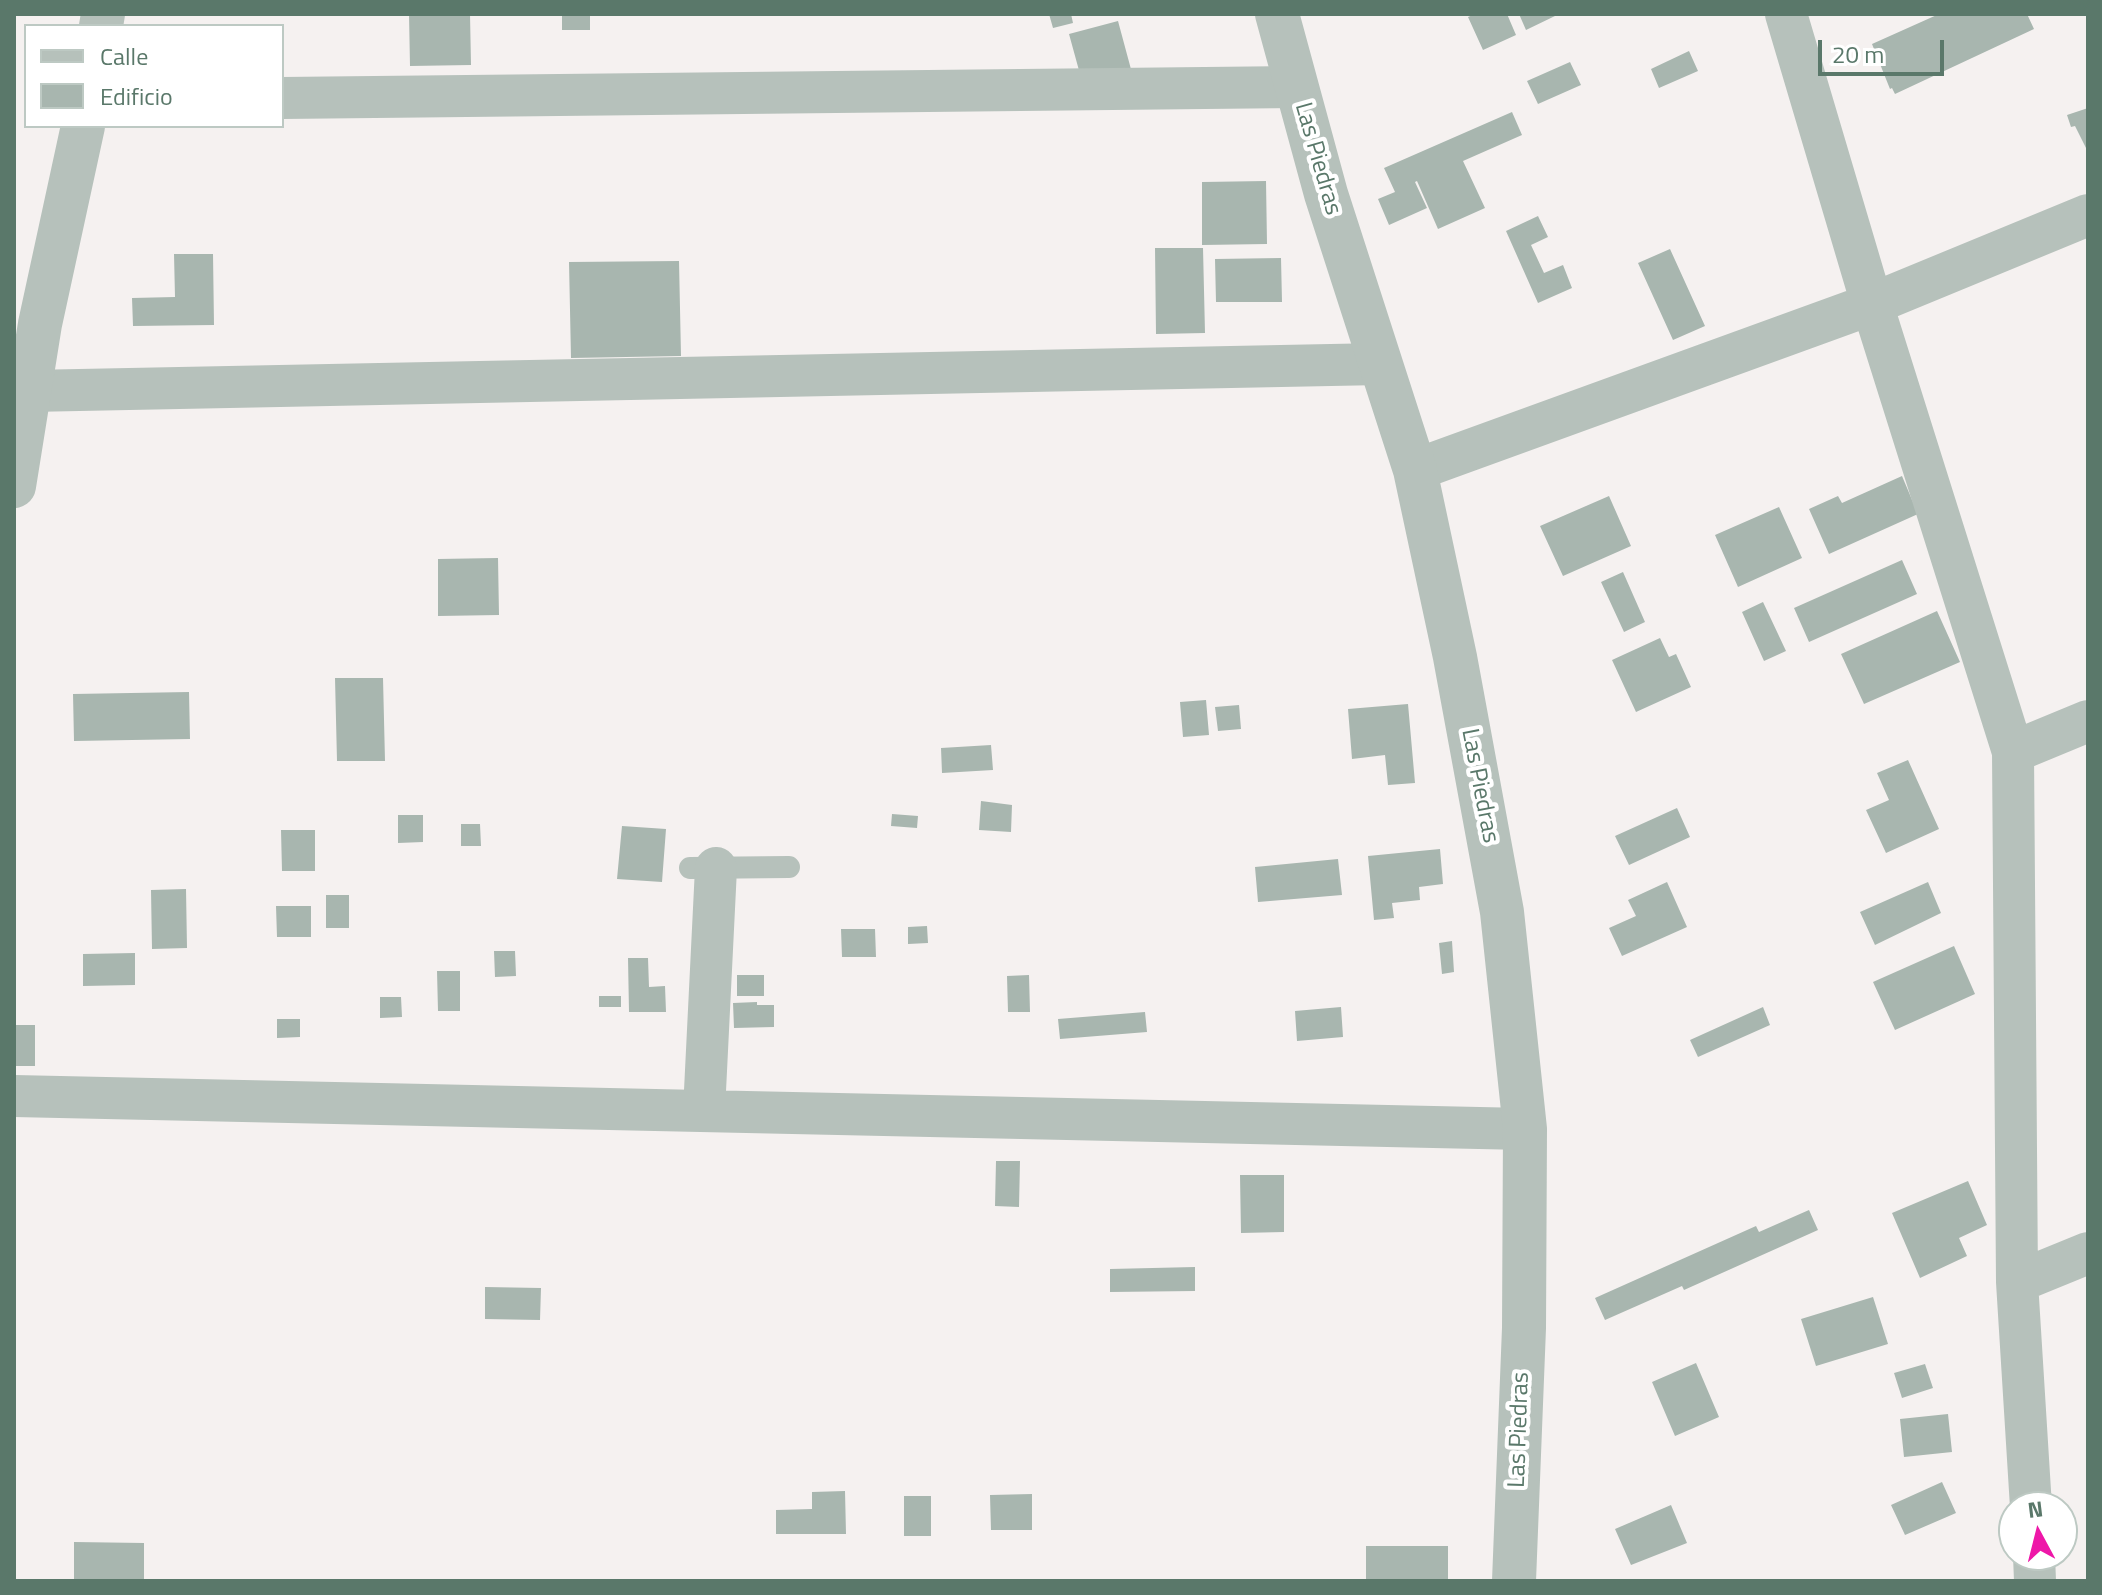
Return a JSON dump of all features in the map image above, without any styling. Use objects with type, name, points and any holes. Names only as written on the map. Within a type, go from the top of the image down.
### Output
[{"type":"street","name":"Las Piedras","points":[[1277,14],[1326,194],[1415,470],[1455,657],[1502,912],[1525,1129],[1524,1328],[1514,1581]]},
{"type":"street","points":[[1786,14],[1872,304],[2013,752],[2017,1282],[2030,1491]]},
{"type":"street","points":[[284,98],[1297,87]]},
{"type":"street","points":[[14,486],[40,324],[83,128]]},
{"type":"street","points":[[1415,470],[1872,304],[2088,215]]},
{"type":"street","points":[[29,391],[1381,364]]},
{"type":"street","points":[[2013,752],[2088,721]]},
{"type":"street","points":[[703,868],[704,1111]]},
{"type":"street","points":[[14,1096],[1525,1129]]},
{"type":"street","points":[[2017,1282],[2088,1253]]},
{"type":"lane","points":[[703,868],[789,867]]},
{"type":"building","points":[[409,14],[470,14],[471,65],[410,66]]},
{"type":"building","points":[[562,14],[590,14],[590,30],[562,30]]},
{"type":"building","points":[[1049,14],[1071,14],[1073,23],[1053,28]]},
{"type":"building","points":[[1475,14],[1507,14],[1516,35],[1483,50],[1468,17]]},
{"type":"building","points":[[1519,14],[1554,14],[1555,16],[1526,30]]},
{"type":"building","points":[[1939,14],[2027,14],[2034,29],[1895,94],[1890,89],[1872,44]]},
{"type":"building","points":[[1118,21],[1132,73],[1083,85],[1069,34]]},
{"type":"building","points":[[1689,51],[1698,71],[1659,88],[1651,69]]},
{"type":"building","points":[[1570,62],[1581,85],[1538,104],[1527,81]]},
{"type":"building","points":[[2088,108],[2088,152],[2075,126],[2071,127],[2067,115]]},
{"type":"building","points":[[1512,112],[1522,135],[1463,161],[1485,208],[1438,229],[1417,181],[1427,208],[1389,225],[1378,199],[1395,192],[1384,168]]},
{"type":"building","points":[[1266,181],[1267,244],[1202,245],[1202,182]]},
{"type":"building","points":[[1538,216],[1548,237],[1531,245],[1544,273],[1563,265],[1572,288],[1538,303],[1506,231]]},
{"type":"building","points":[[1155,248],[1203,248],[1205,333],[1156,334]]},
{"type":"building","points":[[1670,249],[1705,326],[1673,340],[1638,263]]},
{"type":"building","points":[[174,254],[213,254],[214,325],[133,326],[132,298],[175,297]]},
{"type":"building","points":[[1281,258],[1282,302],[1216,302],[1215,259]]},
{"type":"building","points":[[679,261],[681,356],[571,358],[569,262]]},
{"type":"building","points":[[1902,476],[1918,514],[1829,554],[1809,509],[1838,496],[1842,503]]},
{"type":"building","points":[[1609,496],[1631,546],[1563,576],[1540,526]]},
{"type":"building","points":[[1779,507],[1802,558],[1738,587],[1715,535]]},
{"type":"building","points":[[498,558],[499,615],[438,616],[438,559]]},
{"type":"building","points":[[1902,560],[1917,594],[1809,642],[1794,608]]},
{"type":"building","points":[[1623,572],[1645,622],[1624,632],[1601,582]]},
{"type":"building","points":[[1763,602],[1786,651],[1764,661],[1742,612]]},
{"type":"building","points":[[1937,611],[1960,662],[1864,704],[1841,654]]},
{"type":"building","points":[[1660,638],[1669,657],[1676,654],[1691,687],[1636,712],[1612,660]]},
{"type":"building","points":[[335,678],[383,678],[385,761],[337,761]]},
{"type":"building","points":[[189,692],[190,739],[74,741],[73,694]]},
{"type":"building","points":[[1206,700],[1209,735],[1183,737],[1180,702]]},
{"type":"building","points":[[1408,704],[1415,783],[1388,785],[1385,755],[1352,759],[1348,709]]},
{"type":"building","points":[[1239,705],[1241,729],[1218,731],[1215,707]]},
{"type":"building","points":[[991,745],[993,770],[942,773],[941,748]]},
{"type":"building","points":[[1908,760],[1939,829],[1886,853],[1866,810],[1889,800],[1877,773]]},
{"type":"building","points":[[981,801],[1012,805],[1011,832],[979,830]]},
{"type":"building","points":[[1677,808],[1690,837],[1629,865],[1615,836]]},
{"type":"building","points":[[892,814],[918,816],[917,828],[891,826]]},
{"type":"building","points":[[398,815],[423,815],[423,842],[398,843]]},
{"type":"building","points":[[461,824],[480,824],[481,846],[461,846]]},
{"type":"building","points":[[622,826],[666,829],[662,882],[617,879]]},
{"type":"building","points":[[281,830],[315,830],[315,871],[282,871]]},
{"type":"building","points":[[1440,849],[1443,884],[1419,887],[1420,900],[1392,903],[1394,918],[1374,920],[1368,856]]},
{"type":"building","points":[[1338,859],[1342,895],[1258,902],[1255,867]]},
{"type":"building","points":[[1667,882],[1687,927],[1622,956],[1609,928],[1636,916],[1628,900]]},
{"type":"building","points":[[1928,882],[1941,913],[1875,945],[1860,912]]},
{"type":"building","points":[[186,889],[187,948],[152,949],[151,890]]},
{"type":"building","points":[[326,895],[349,895],[349,928],[326,928]]},
{"type":"building","points":[[276,906],[311,906],[311,937],[277,937]]},
{"type":"building","points":[[927,926],[928,943],[908,944],[908,927]]},
{"type":"building","points":[[841,929],[875,929],[876,957],[842,957]]},
{"type":"building","points":[[1452,941],[1454,972],[1442,974],[1439,943]]},
{"type":"building","points":[[1954,946],[1975,994],[1895,1030],[1873,982]]},
{"type":"building","points":[[494,951],[515,951],[516,976],[495,977]]},
{"type":"building","points":[[135,953],[135,985],[83,986],[83,954]]},
{"type":"building","points":[[628,958],[648,958],[649,987],[665,986],[666,1012],[629,1012]]},
{"type":"building","points":[[437,971],[460,971],[460,1011],[438,1011]]},
{"type":"building","points":[[737,975],[764,975],[764,996],[737,996]]},
{"type":"building","points":[[1029,975],[1030,1012],[1008,1012],[1007,976]]},
{"type":"building","points":[[599,996],[621,996],[621,1007],[599,1007]]},
{"type":"building","points":[[380,997],[401,997],[402,1017],[380,1018]]},
{"type":"building","points":[[757,1002],[757,1005],[774,1005],[774,1027],[734,1028],[733,1003]]},
{"type":"building","points":[[1341,1007],[1343,1037],[1297,1041],[1295,1011]]},
{"type":"building","points":[[1763,1007],[1770,1025],[1698,1057],[1690,1040]]},
{"type":"building","points":[[1145,1012],[1147,1032],[1060,1039],[1058,1019]]},
{"type":"building","points":[[277,1019],[300,1019],[300,1037],[277,1038]]},
{"type":"building","points":[[14,1025],[35,1025],[35,1066],[14,1066]]},
{"type":"building","points":[[996,1161],[1020,1161],[1019,1207],[995,1206]]},
{"type":"building","points":[[1240,1175],[1284,1175],[1284,1232],[1241,1233]]},
{"type":"building","points":[[1968,1181],[1987,1225],[1959,1238],[1967,1256],[1920,1278],[1892,1213]]},
{"type":"building","points":[[1809,1210],[1818,1230],[1684,1290],[1682,1286],[1605,1320],[1595,1298],[1756,1226],[1759,1232]]},
{"type":"building","points":[[1195,1267],[1195,1291],[1110,1292],[1110,1269]]},
{"type":"building","points":[[485,1287],[541,1288],[540,1320],[485,1319]]},
{"type":"building","points":[[1873,1297],[1888,1344],[1816,1366],[1801,1319]]},
{"type":"building","points":[[1696,1363],[1719,1417],[1675,1436],[1652,1382]]},
{"type":"building","points":[[1925,1364],[1933,1388],[1902,1398],[1894,1373]]},
{"type":"building","points":[[1948,1414],[1952,1452],[1904,1457],[1900,1419]]},
{"type":"building","points":[[1942,1482],[1956,1513],[1905,1535],[1891,1505]]},
{"type":"building","points":[[845,1491],[846,1534],[776,1534],[776,1510],[812,1509],[812,1492]]},
{"type":"building","points":[[1032,1494],[1032,1530],[991,1530],[990,1495]]},
{"type":"building","points":[[904,1496],[931,1496],[931,1536],[904,1536]]},
{"type":"building","points":[[1671,1505],[1687,1543],[1631,1565],[1615,1529]]},
{"type":"building","points":[[74,1542],[144,1543],[144,1581],[74,1581]]},
{"type":"building","points":[[1366,1546],[1448,1546],[1448,1581],[1366,1581]]}]
